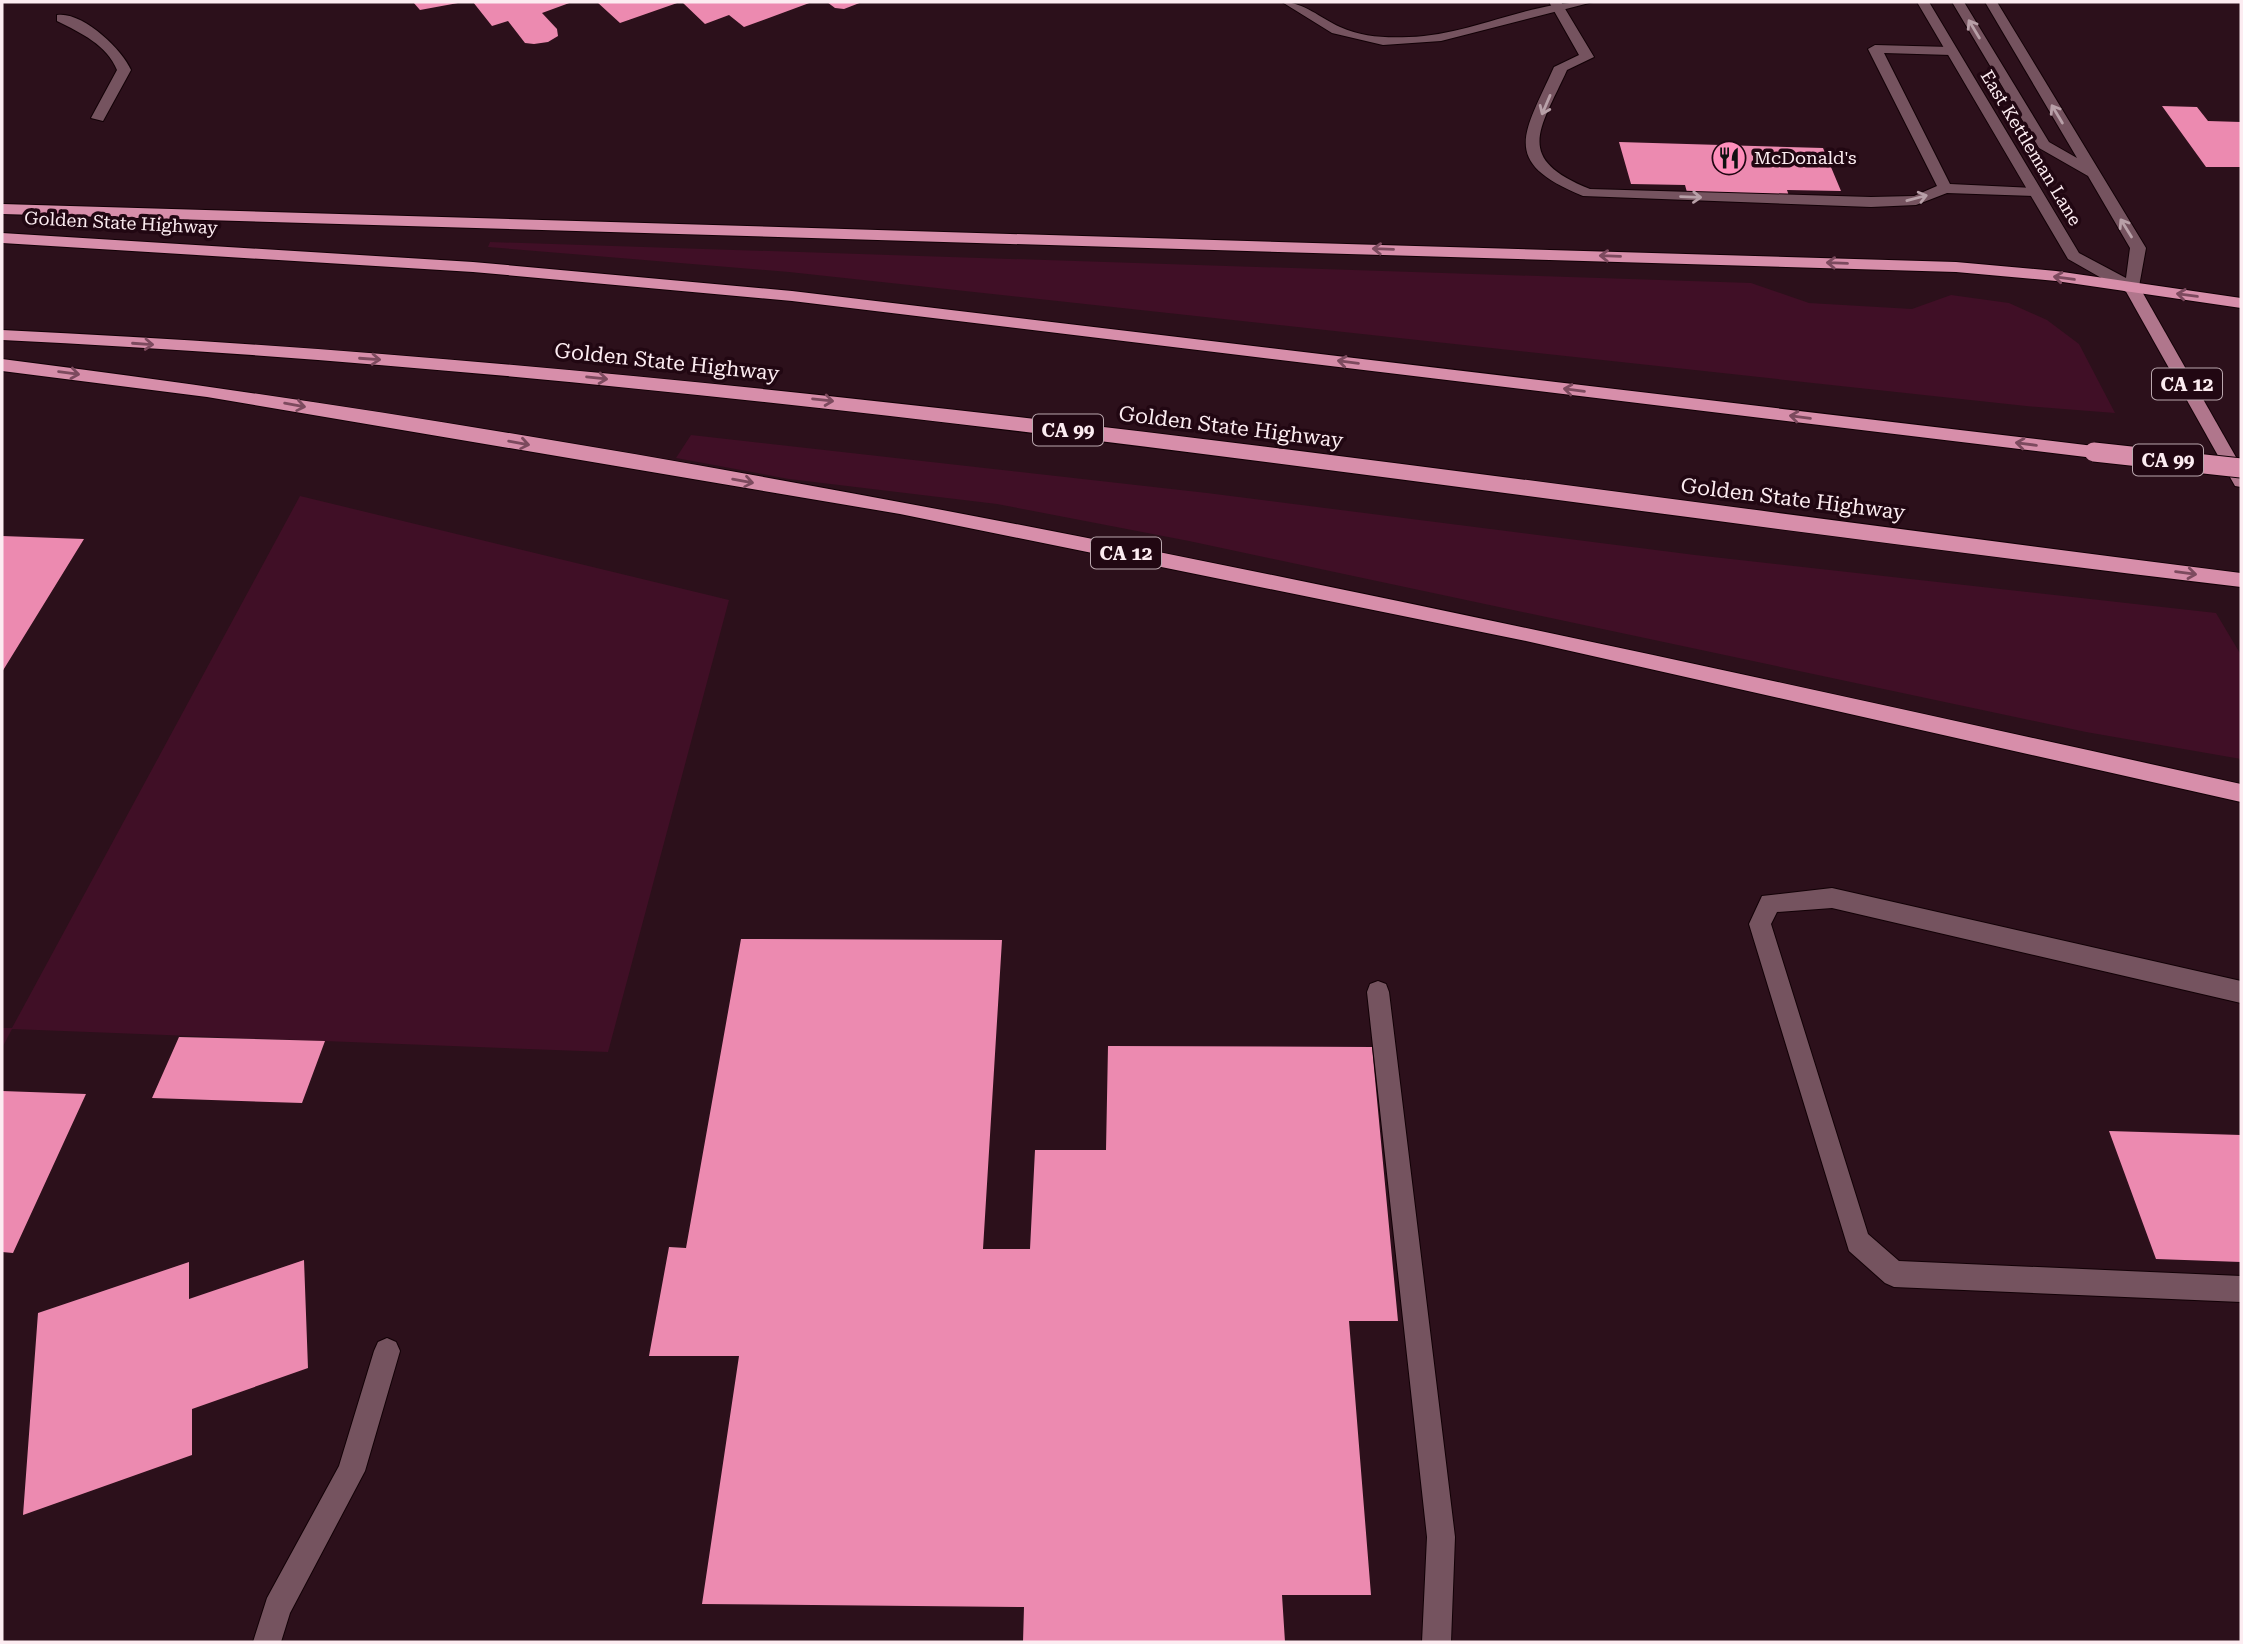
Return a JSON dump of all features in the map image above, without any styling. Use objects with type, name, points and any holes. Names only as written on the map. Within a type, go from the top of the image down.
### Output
[{"type":"highway","points":[[2,209],[1956,267],[2241,303]]},
{"type":"highway","name":"Golden State Highway","points":[[2,238],[473,267],[792,296],[2241,468]]},
{"type":"highway","name":"Golden State Highway","points":[[2,335],[489,368],[823,400],[2241,580]]},
{"type":"highway","name":"CA 12","points":[[2,365],[207,391],[900,507],[1526,633],[2241,793]]},
{"type":"main road","name":"CA 12","points":[[2132,288],[2241,481]]},
{"type":"street","points":[[1288,2],[1320,23],[1353,36],[1390,43],[1427,40],[1556,4],[1587,2]]},
{"type":"street","name":"East Kettleman Lane","points":[[1923,2],[2073,256],[2132,288],[2138,248],[1991,2]]},
{"type":"street","points":[[1958,2],[2044,145],[2092,173]]},
{"type":"street","points":[[1556,4],[1587,57],[1561,67],[1530,141],[1537,167],[1557,183],[1588,193],[1871,202],[1916,200],[1945,188],[2034,192]]},
{"type":"street","points":[[62,18],[102,41],[122,61],[124,70],[97,118]]},
{"type":"street","points":[[1945,188],[1875,48],[1951,51]]},
{"type":"street","points":[[2241,992],[1832,898],[1770,903],[1760,924],[1858,1242],[1894,1274],[2241,1289]]},
{"type":"street","points":[[1378,992],[1441,1536],[1437,1642]]},
{"type":"street","points":[[267,1642],[277,1608],[351,1471],[387,1351]]},
{"type":"shaded area","points":[[490,242],[1751,283],[1809,303],[1912,309],[1951,295],[2009,303],[2047,320],[2079,344],[2115,413],[2026,406],[789,272],[488,247]]},
{"type":"shaded area","points":[[691,435],[1207,493],[1695,555],[2216,613],[2241,655],[2241,759],[2086,732],[1189,541],[997,504],[789,479],[676,458]]},
{"type":"shaded area","points":[[300,496],[729,600],[608,1052],[12,1029],[2,1048],[2,1028],[12,1028]]},
{"type":"building","points":[[413,2],[458,2],[458,3],[420,10]]},
{"type":"building","points":[[473,2],[572,2],[542,13],[557,29],[558,36],[548,42],[534,44],[525,43],[508,21],[492,26]]},
{"type":"building","points":[[597,2],[680,2],[620,23]]},
{"type":"building","points":[[682,2],[812,2],[744,27],[729,15],[705,24]]},
{"type":"building","points":[[827,2],[862,2],[844,9],[835,8]]},
{"type":"building","points":[[2162,106],[2197,107],[2208,121],[2241,122],[2241,167],[2206,167]]},
{"type":"building","points":[[1619,142],[1823,148],[1841,191],[1787,190],[1790,199],[1688,196],[1685,185],[1631,184]]},
{"type":"building","points":[[2,536],[84,539],[2,672]]},
{"type":"building","points":[[741,939],[1002,940],[983,1249],[1030,1249],[1035,1150],[1106,1150],[1108,1046],[1372,1047],[1398,1321],[1349,1321],[1371,1595],[1282,1595],[1285,1642],[1023,1642],[1024,1607],[702,1604],[739,1356],[649,1356],[669,1247],[686,1248]]},
{"type":"building","points":[[179,1037],[325,1041],[302,1103],[152,1098]]},
{"type":"building","points":[[2,1091],[86,1094],[13,1253],[2,1252]]},
{"type":"building","points":[[2109,1131],[2241,1135],[2241,1262],[2156,1259]]},
{"type":"building","points":[[304,1260],[308,1368],[192,1409],[192,1455],[23,1515],[38,1313],[189,1262],[189,1299]]},
{"type":"place","name":"McDonald's","points":[[1729,158]]}]
